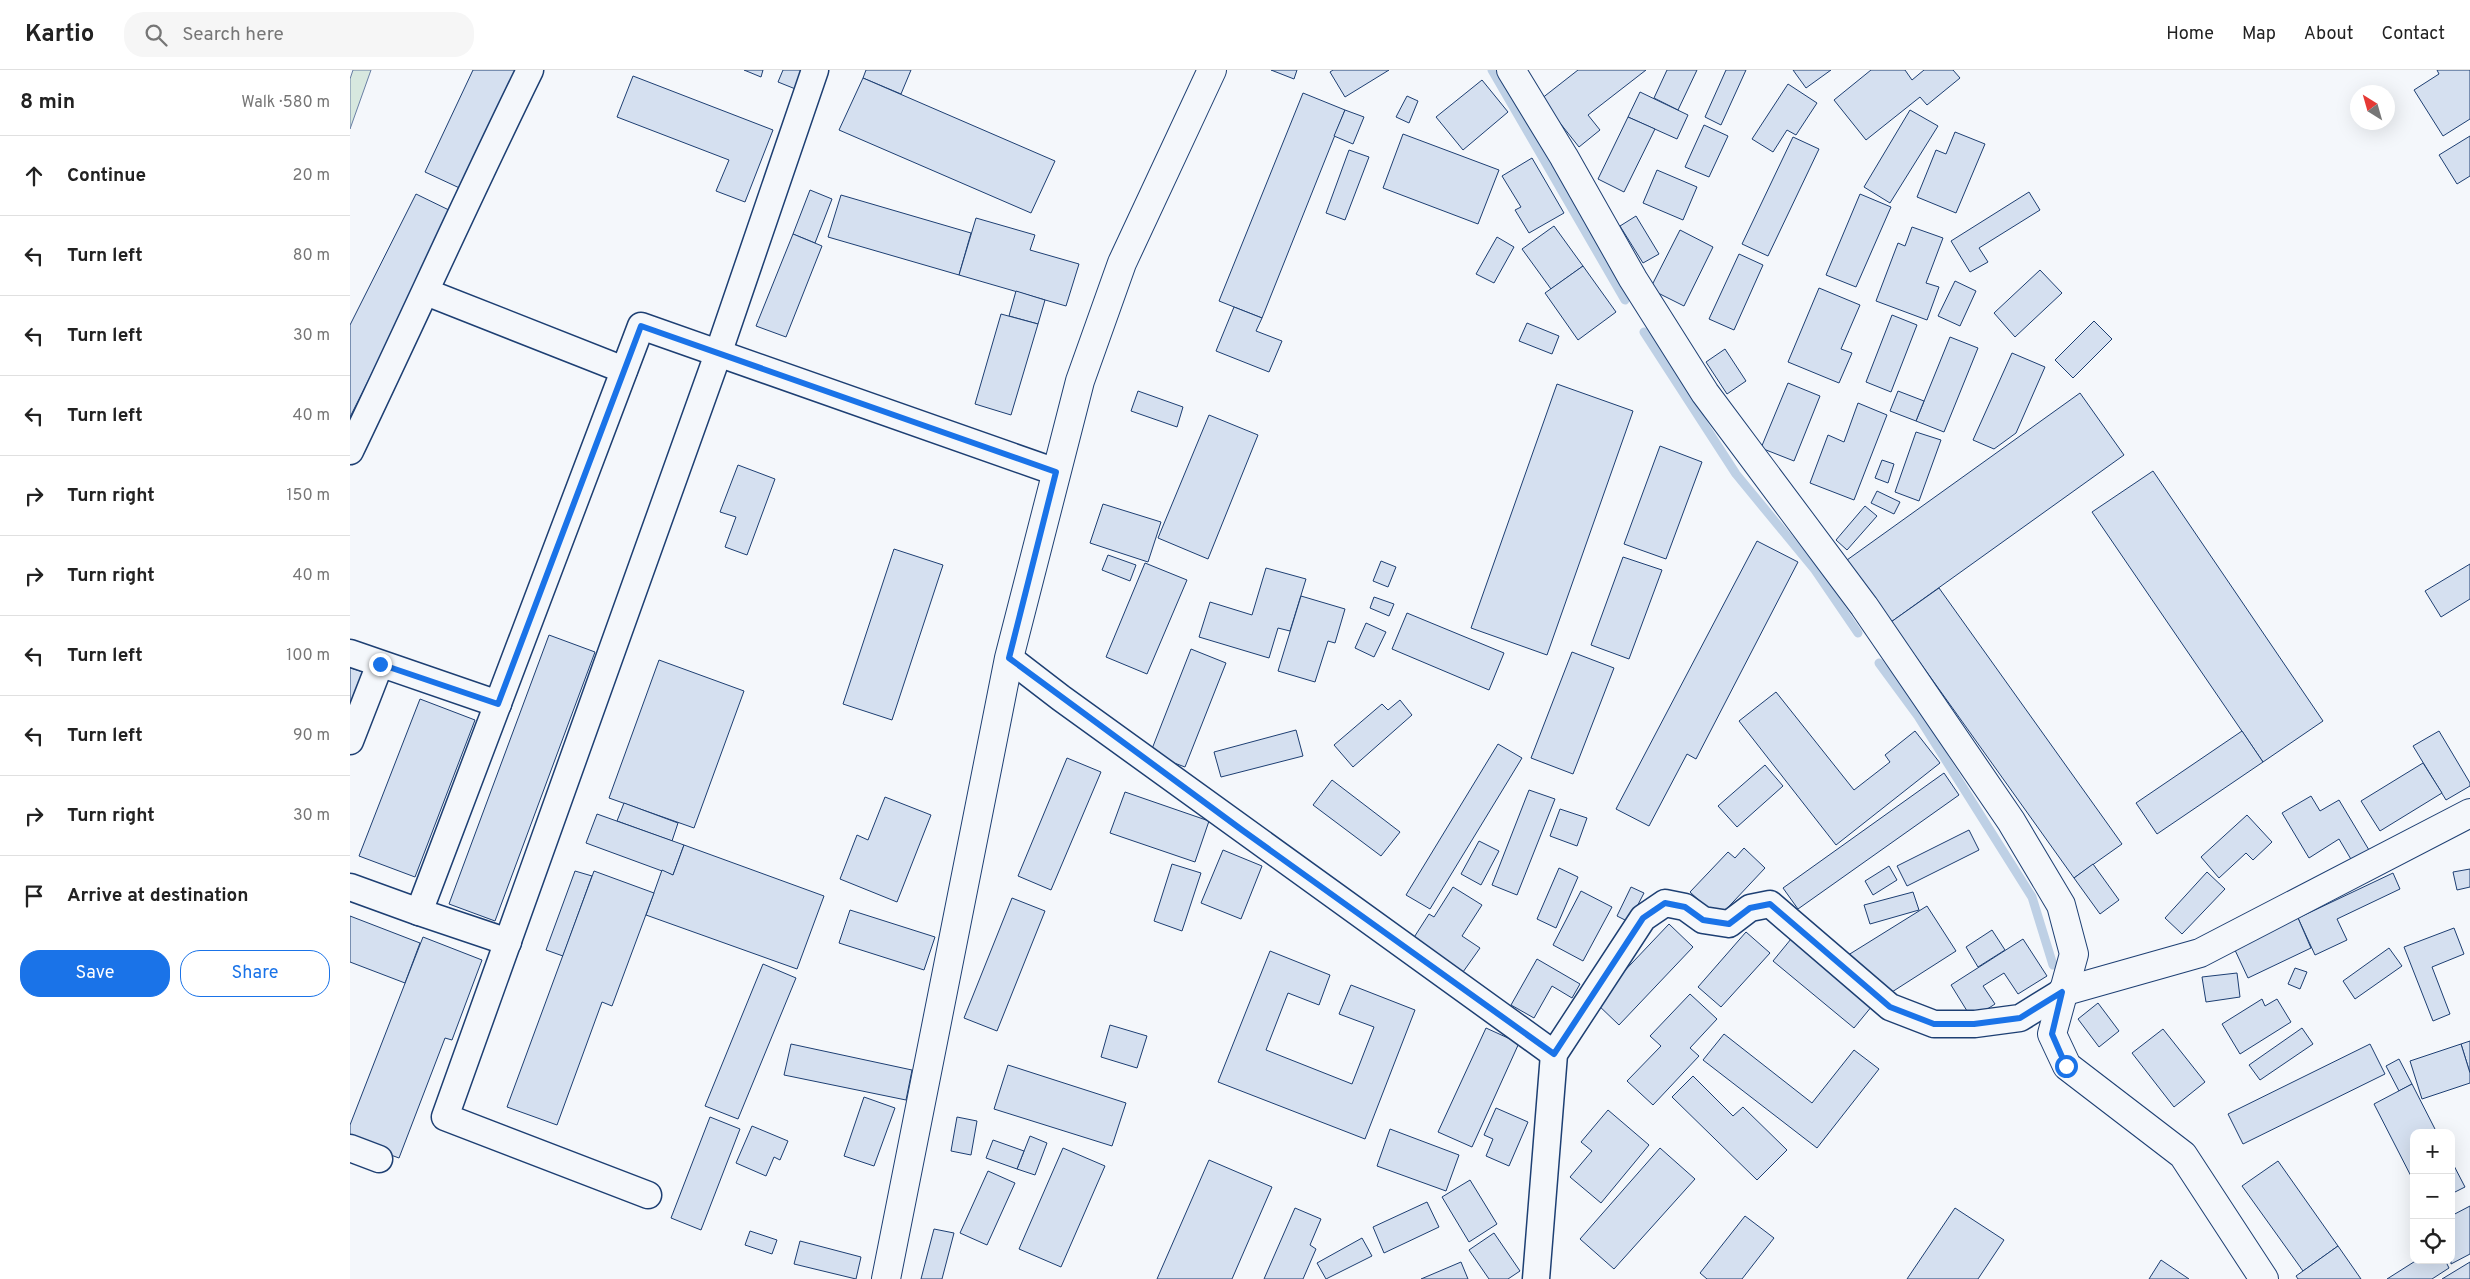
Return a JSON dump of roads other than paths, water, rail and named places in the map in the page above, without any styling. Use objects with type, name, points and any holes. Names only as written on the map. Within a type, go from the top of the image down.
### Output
[{"type":"street","points":[[350,451],[426,292],[462,208],[530,70]]},
{"type":"street","points":[[648,1195],[445,1118],[718,354],[815,70]]},
{"type":"street","points":[[886,1279],[1009,658],[1080,381],[1122,263],[1212,70]]},
{"type":"street","points":[[1511,70],[1564,156],[1633,280],[1705,393],[1864,606],[2011,822],[2061,905],[2074,954],[2052,1034],[2066,1066],[2183,1155],[2264,1279]]},
{"type":"street","points":[[426,292],[624,370]]},
{"type":"street","points":[[419,912],[641,326],[1056,472]]},
{"type":"street","points":[[350,653],[498,704]]},
{"type":"street","points":[[1009,658],[1108,732],[1554,1054]]},
{"type":"street","points":[[350,741],[380,664]]},
{"type":"street","points":[[1536,1279],[1554,1054],[1643,918],[1665,903],[1685,907],[1703,920],[1729,924],[1750,908],[1770,904],[1890,1007],[1934,1024],[1974,1024],[2020,1018],[2062,992],[2200,953],[2470,814]]},
{"type":"street","points":[[350,887],[508,942]]},
{"type":"street","points":[[350,1148],[380,1159]]},
{"type":"waterway","points":[[1492,70],[1625,300]]},
{"type":"waterway","points":[[1644,332],[1736,474],[1815,570],[1858,633]]},
{"type":"waterway","points":[[1879,663],[1918,716],[2032,897],[2053,965]]}]
